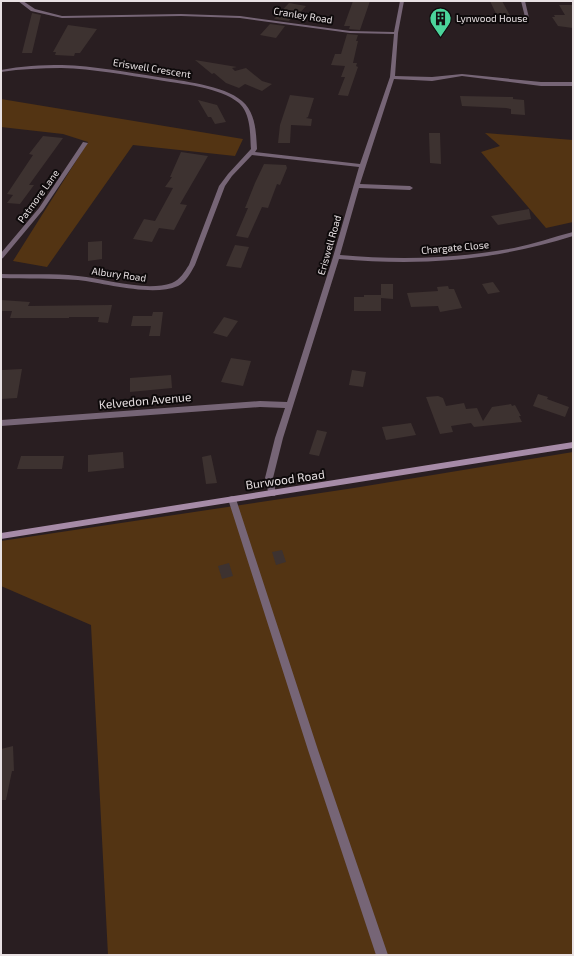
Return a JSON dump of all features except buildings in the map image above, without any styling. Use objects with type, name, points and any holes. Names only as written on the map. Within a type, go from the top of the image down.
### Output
[{"type":"street","name":"Cranley Road","points":[[20,1],[33,10],[62,17],[181,15],[240,17],[350,32],[396,34]]},
{"type":"street","name":"Eriswell Road","points":[[272,494],[269,474],[336,257],[362,166],[392,77],[396,34],[402,1]]},
{"type":"street","points":[[523,1],[527,17]]},
{"type":"street","name":"Eriswell Crescent","points":[[1,71],[37,66],[104,69],[203,86],[235,98],[251,117],[254,149],[251,153]]},
{"type":"street","points":[[392,77],[432,79],[462,75],[541,84],[573,84]]},
{"type":"street","name":"Patmore Lane","points":[[1,257],[41,209],[85,143]]},
{"type":"street","points":[[251,153],[362,166]]},
{"type":"street","name":"Albury Road","points":[[1,276],[77,278],[144,288],[176,284],[186,275],[192,265],[222,186],[230,175],[251,153]]},
{"type":"street","points":[[356,186],[410,188]]},
{"type":"street","name":"Chargate Close","points":[[336,257],[387,261],[433,261],[480,257],[538,246],[573,234]]},
{"type":"street","name":"Kelvedon Avenue","points":[[1,423],[260,404],[290,405]]},
{"type":"street","name":"Burwood Road","points":[[1,536],[573,446]]},
{"type":"street","points":[[232,500],[313,750],[382,955]]},
{"type":"shaded area","points":[[1,99],[243,139],[235,156],[133,145],[47,267],[13,261],[88,142],[63,134],[1,127]]},
{"type":"shaded area","points":[[485,133],[573,140],[573,222],[546,228],[481,152],[500,146]]},
{"type":"shaded area","points":[[573,452],[573,955],[108,955],[91,625],[1,586],[1,541],[354,488]]},
{"type":"place","name":"Lynwood House","points":[[441,38]]}]
